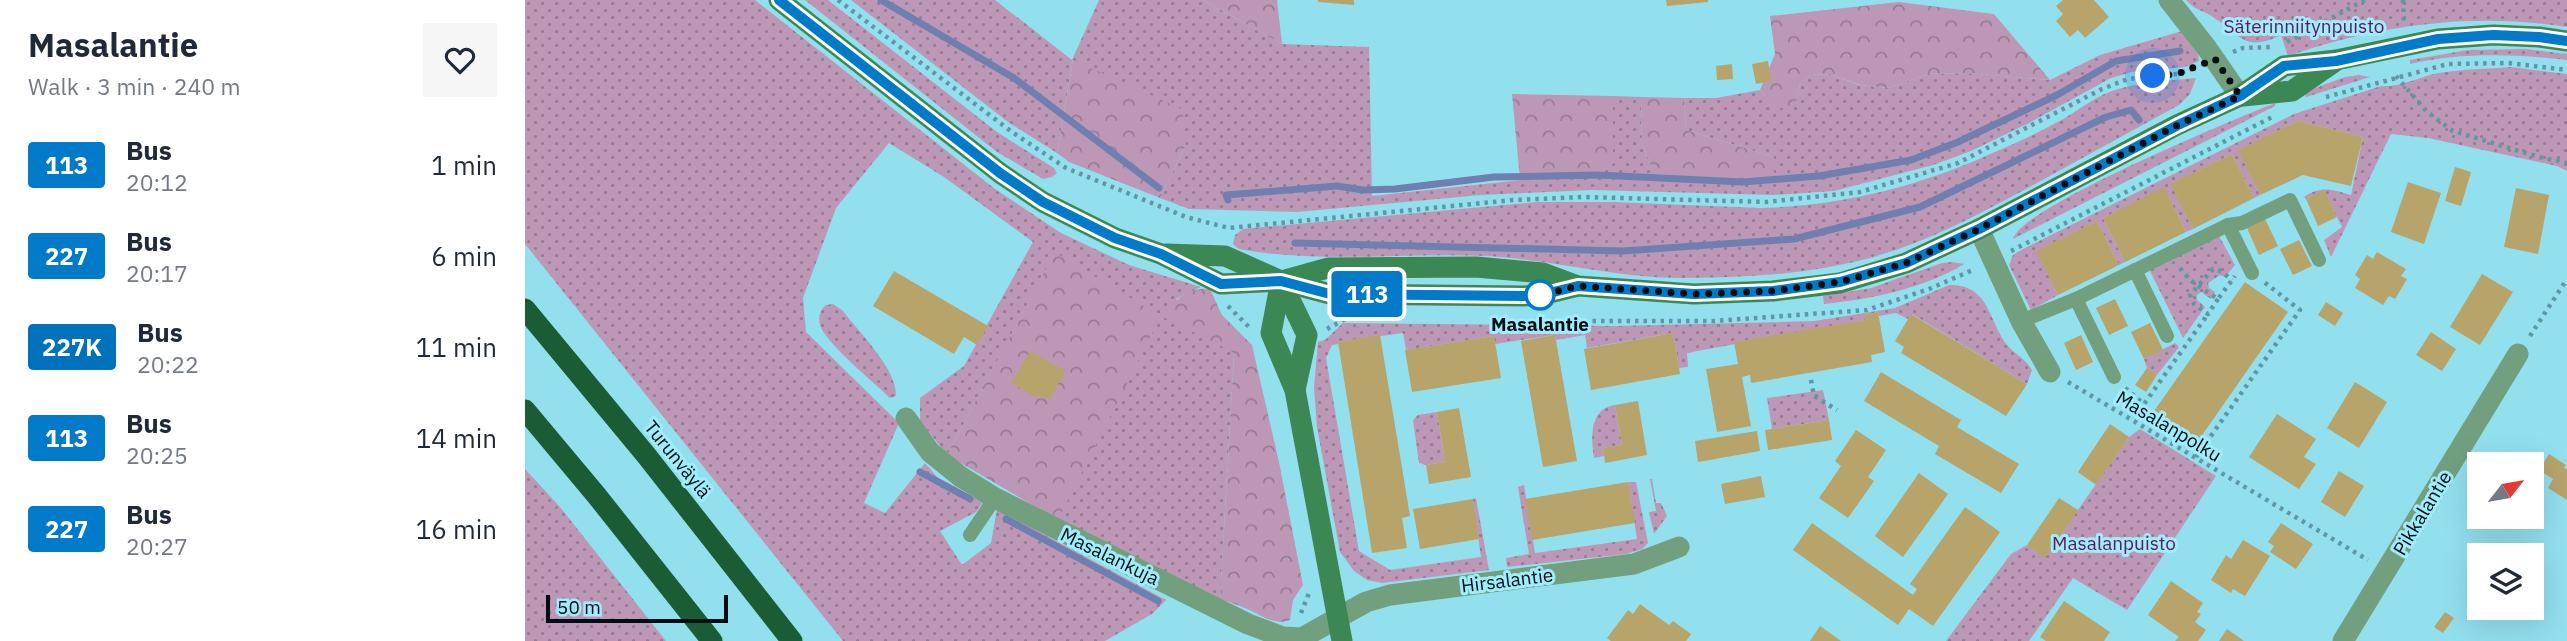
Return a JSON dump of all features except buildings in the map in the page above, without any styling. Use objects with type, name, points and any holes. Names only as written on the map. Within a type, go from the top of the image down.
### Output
[{"type":"highway","name":"Turunväylä","points":[[525,309],[646,455],[792,641]]},
{"type":"highway","points":[[525,410],[712,641]]},
{"type":"highway","points":[[525,431],[597,496]]},
{"type":"main road","points":[[779,0],[1000,173],[1032,195],[1115,238],[1161,254],[1221,284],[1281,281],[1328,268],[1476,267],[1543,273],[1578,286],[1694,294],[1773,291],[1840,282],[1906,263],[1979,229],[2178,125],[2240,96],[2284,66],[2336,61],[2438,39],[2493,35],[2567,41]]},
{"type":"main road","points":[[1281,281],[1307,335],[1295,390]]},
{"type":"main road","points":[[1281,281],[1271,333],[1295,390],[1342,641]]},
{"type":"street","points":[[2169,0],[2240,96]]},
{"type":"street","points":[[1979,229],[2021,321],[2050,372]]},
{"type":"street","name":"Pikkalantie","points":[[2343,641],[2518,355]]},
{"type":"street","name":"Masalankuja","points":[[906,418],[930,452],[995,499],[1248,624],[1283,636],[1303,638],[1338,620]]},
{"type":"street","name":"Hirsalantie","points":[[1338,620],[1366,602],[1390,595],[1634,564],[1679,547]]},
{"type":"lane","points":[[2021,321],[2076,299],[2228,225],[2242,223],[2290,200],[2319,260]]},
{"type":"lane","points":[[2228,225],[2249,267]]},
{"type":"lane","points":[[2135,270],[2167,336]]},
{"type":"lane","points":[[2076,299],[2114,377]]},
{"type":"lane","points":[[970,536],[995,499]]},
{"type":"path","points":[[838,0],[1012,132],[1066,168],[1186,216],[1229,228],[1513,200],[1584,197],[1766,202],[1860,192],[1958,163],[2102,89],[2128,79],[2177,74],[2243,48],[2277,47],[2365,0]]},
{"type":"path","points":[[2567,70],[2508,63],[2448,64],[2396,76],[2427,112],[2453,131],[2567,163]]},
{"type":"path","points":[[2169,254],[2190,281],[2218,299]]},
{"type":"path","points":[[2114,377],[2144,404],[2232,280],[2249,267],[2299,310],[2196,457]]},
{"type":"path","points":[[2208,314],[2190,299],[2197,285],[2213,269],[2221,271],[2232,280]]},
{"type":"path","points":[[1969,272],[1976,280]]},
{"type":"path","points":[[2518,355],[2567,279]]},
{"type":"path","name":"Masalanpolku","points":[[2050,372],[2386,572]]},
{"type":"path","points":[[1811,380],[1814,397],[1837,410]]},
{"type":"green space","points":[[525,0],[755,0],[995,189],[1061,233],[1129,265],[1201,287],[1176,299],[1234,353],[1220,599],[1058,520],[1055,253],[947,455],[920,421],[920,398],[964,366],[1033,242],[944,177],[889,143],[836,208],[803,298],[806,332],[899,423],[864,503],[885,513],[925,463],[937,477],[983,502],[976,512],[940,531],[962,565],[991,543],[997,509],[1166,600],[1152,614],[1105,641],[843,641],[525,244]]},
{"type":"green space","points":[[805,0],[828,0],[997,132],[1054,168],[1057,173],[1043,179],[997,152]]},
{"type":"green space","points":[[851,0],[995,0],[1072,60],[1099,0],[1203,0],[1282,44],[1369,47],[1372,196],[1604,171],[1613,163],[1613,96],[1641,97],[1642,143],[1652,168],[1774,157],[1686,130],[1684,98],[1716,98],[1760,90],[1765,96],[1796,104],[1800,84],[1811,75],[1830,74],[1859,85],[1888,88],[1928,74],[1967,73],[2050,80],[2100,55],[2182,31],[2198,53],[2199,61],[2185,67],[2132,72],[2111,78],[1971,151],[1933,165],[1834,191],[1774,195],[1592,190],[1481,195],[1297,212],[1189,209],[1160,198],[1186,145],[1073,60],[1057,153],[1008,122]]},
{"type":"green space","points":[[1203,0],[1277,0],[1282,44]]},
{"type":"green space","name":"Säterinniitynpuisto","points":[[2186,0],[2567,0],[2567,27],[2496,21],[2426,24],[2356,36],[2288,56],[2281,35],[2259,42],[2244,40]]},
{"type":"green space","points":[[1899,2],[1994,14],[2050,80],[1967,73],[1928,74],[1888,88],[1860,85],[1830,74],[1811,75],[1800,84],[1796,104],[1783,108],[1775,106],[1760,90],[1775,54],[1770,16]]},
{"type":"green space","points":[[2525,49],[2567,54],[2567,60],[2488,55],[2449,57],[2410,64],[2410,60],[2468,50]]},
{"type":"green space","points":[[1073,60],[1182,109],[1186,145],[1160,198],[1069,162],[1057,153]]},
{"type":"green space","points":[[2511,67],[2567,74],[2567,171],[2557,166],[2428,138],[2391,134],[2331,257],[2324,240],[2342,227],[2324,191],[2306,199],[2304,197],[2322,190],[2351,195],[2363,137],[2298,121],[2239,150],[2260,195],[2254,198],[2232,154],[2171,184],[2193,229],[2186,232],[2164,188],[2103,218],[2125,262],[2119,265],[2097,221],[2037,251],[2058,295],[2031,310],[2009,265],[2013,255],[2021,250],[2294,114],[2381,86],[2439,73]]},
{"type":"green space","points":[[2345,77],[2370,77],[2306,97],[2304,92]]},
{"type":"green space","points":[[2196,78],[2190,94],[2179,105],[1987,210],[1908,246],[1819,269],[1749,276],[1653,277],[1488,256],[1301,256],[1239,249],[1233,244],[1235,235],[1243,229],[1537,202],[1760,208],[1848,199],[1905,185],[1961,166],[2037,133],[2112,91],[2143,84]]},
{"type":"green space","points":[[1512,94],[1613,96],[1613,164],[1604,171],[1520,179]]},
{"type":"green space","points":[[1641,97],[1684,98],[1686,130],[1774,157],[1774,182],[1669,181],[1652,168],[1642,143]]},
{"type":"green space","points":[[2275,103],[2275,106],[2013,239],[2025,225],[2052,206],[2089,186]]},
{"type":"green space","points":[[2219,236],[2235,265],[2225,277],[2220,275],[2208,283],[2209,288],[2215,292],[2211,299],[2201,292],[2197,295],[2197,300],[2205,307],[2183,338],[2149,269]]},
{"type":"green space","points":[[1055,252],[1160,316],[1188,293],[1210,289],[1222,315],[1252,345],[1303,585],[1293,600],[1290,620],[1273,621],[1220,599],[1234,353],[1161,316],[1058,520],[947,455]]},
{"type":"green space","points":[[1942,263],[1964,264],[1931,280],[1896,292],[1824,304],[1823,296],[1871,288]]},
{"type":"green space","points":[[1949,285],[1962,286],[1980,297],[2008,346],[2032,370],[2027,384],[1912,314],[1908,319],[1896,313],[1879,316],[1878,312],[1864,315],[1865,320],[1687,353],[1688,367],[1679,368],[1673,333],[1587,348],[1585,335],[1556,340],[1555,335],[1495,344],[1494,336],[1406,350],[1403,333],[1338,342],[1332,345],[1326,358],[1359,551],[1390,570],[1481,557],[1473,499],[1476,498],[1489,570],[1382,583],[1367,580],[1354,571],[1340,552],[1317,427],[1314,388],[1318,342],[1325,340],[1343,323],[1615,326],[1815,321],[1895,308]]},
{"type":"green space","points":[[833,304],[842,310],[884,363],[895,385],[896,396],[890,398],[824,333],[820,325],[820,314],[826,305]]},
{"type":"green space","points":[[2175,343],[2179,347],[2157,375],[2147,368],[2144,359]]},
{"type":"green space","points":[[1823,390],[1829,420],[1772,429],[1767,398]]},
{"type":"green space","points":[[1615,405],[1622,445],[1603,448],[1604,456],[1594,458],[1592,433],[1596,418],[1600,412]]},
{"type":"green space","points":[[1437,412],[1445,462],[1426,465],[1419,463],[1413,420],[1418,415]]},
{"type":"green space","name":"Masalanpuisto","points":[[2140,429],[2216,476],[2127,610],[2073,578],[2029,641],[1946,641],[2011,554],[2027,545],[2045,557],[2129,437]]},
{"type":"green space","points":[[525,469],[560,507],[666,641],[525,641]]},
{"type":"green space","points":[[1650,479],[1656,503],[1661,503],[1667,516],[1654,534],[1649,512],[1656,511]]},
{"type":"green space","points":[[1628,482],[1636,482],[1648,543],[1642,549],[1626,554],[1507,567],[1506,558],[1529,554],[1518,487],[1524,485],[1535,553],[1637,539]]},
{"type":"waterway","points":[[881,0],[1014,78],[1159,188]]},
{"type":"waterway","points":[[1228,200],[1226,195],[1337,186],[1363,190],[1395,189],[1494,177],[1598,175],[1743,182],[1819,176],[1911,160],[1958,142],[2057,95],[2116,61],[2180,51]]},
{"type":"waterway","points":[[1295,243],[1623,251],[1794,239],[1920,207],[2106,117],[2131,110],[2139,120]]},
{"type":"waterway","points":[[920,472],[970,499]]},
{"type":"waterway","points":[[1006,519],[1158,601]]},
{"type":"bus line","name":"113","points":[[779,0],[1000,173],[1043,202],[1115,238],[1161,254],[1221,284],[1281,281],[1330,294],[1537,296],[1578,286],[1694,294],[1773,291],[1840,282],[1906,263],[1979,229],[2178,125],[2240,96],[2284,66],[2336,61],[2438,39],[2493,35],[2567,41]]},
{"type":"place","name":"Masalantie","points":[[1540,295]]},
{"type":"route","points":[[1540,295],[1537,296],[1578,286],[1694,294],[1773,291],[1840,282],[1906,263],[1979,229],[2178,125],[2240,96],[2215,59],[2177,74],[2153,76]]}]
